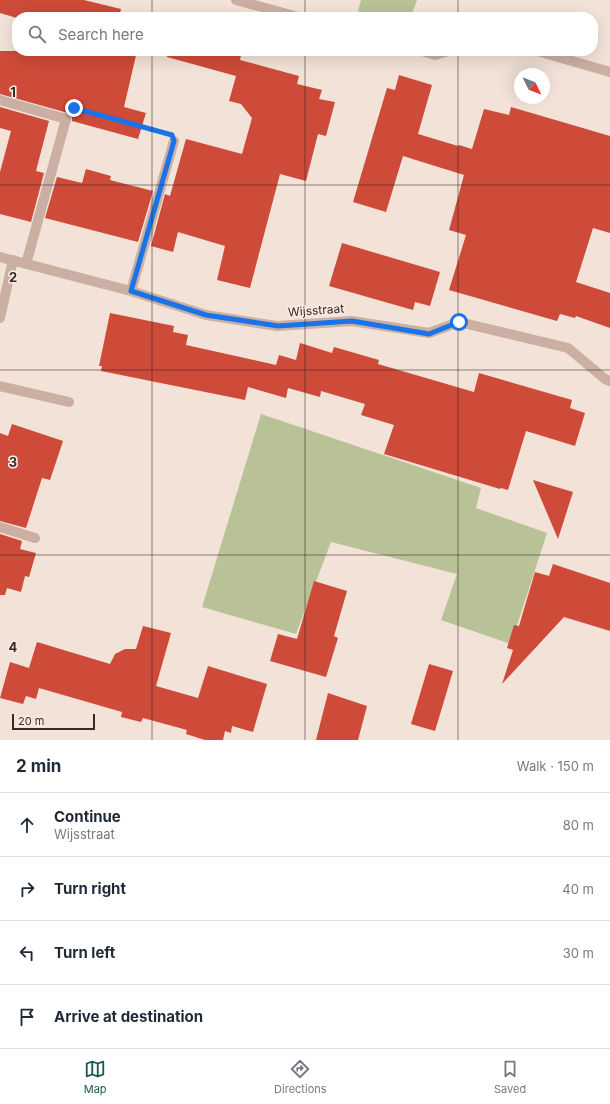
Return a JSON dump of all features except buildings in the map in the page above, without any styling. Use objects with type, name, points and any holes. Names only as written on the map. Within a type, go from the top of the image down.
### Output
[{"type":"street","points":[[236,0],[280,12]]},
{"type":"street","points":[[554,56],[610,72]]},
{"type":"street","points":[[0,100],[66,118],[26,264]]},
{"type":"street","points":[[131,291],[174,141]]},
{"type":"street","name":"Wijsstraat","points":[[0,256],[131,291],[206,315],[278,326],[352,321],[429,334],[459,322],[568,348],[605,379],[610,381]]},
{"type":"street","points":[[0,318],[13,260]]},
{"type":"street","points":[[0,386],[69,402]]},
{"type":"street","points":[[0,527],[35,538]]},
{"type":"path","points":[[66,118],[74,108],[172,135],[174,141]]},
{"type":"green space","points":[[361,0],[417,0],[413,12],[358,11]]},
{"type":"green space","points":[[261,414],[481,488],[476,508],[547,533],[511,644],[441,620],[457,574],[331,542],[296,634],[202,607]]},
{"type":"route","points":[[74,108],[172,135],[174,141],[131,291],[206,315],[278,326],[352,321],[429,334],[459,322]]}]
